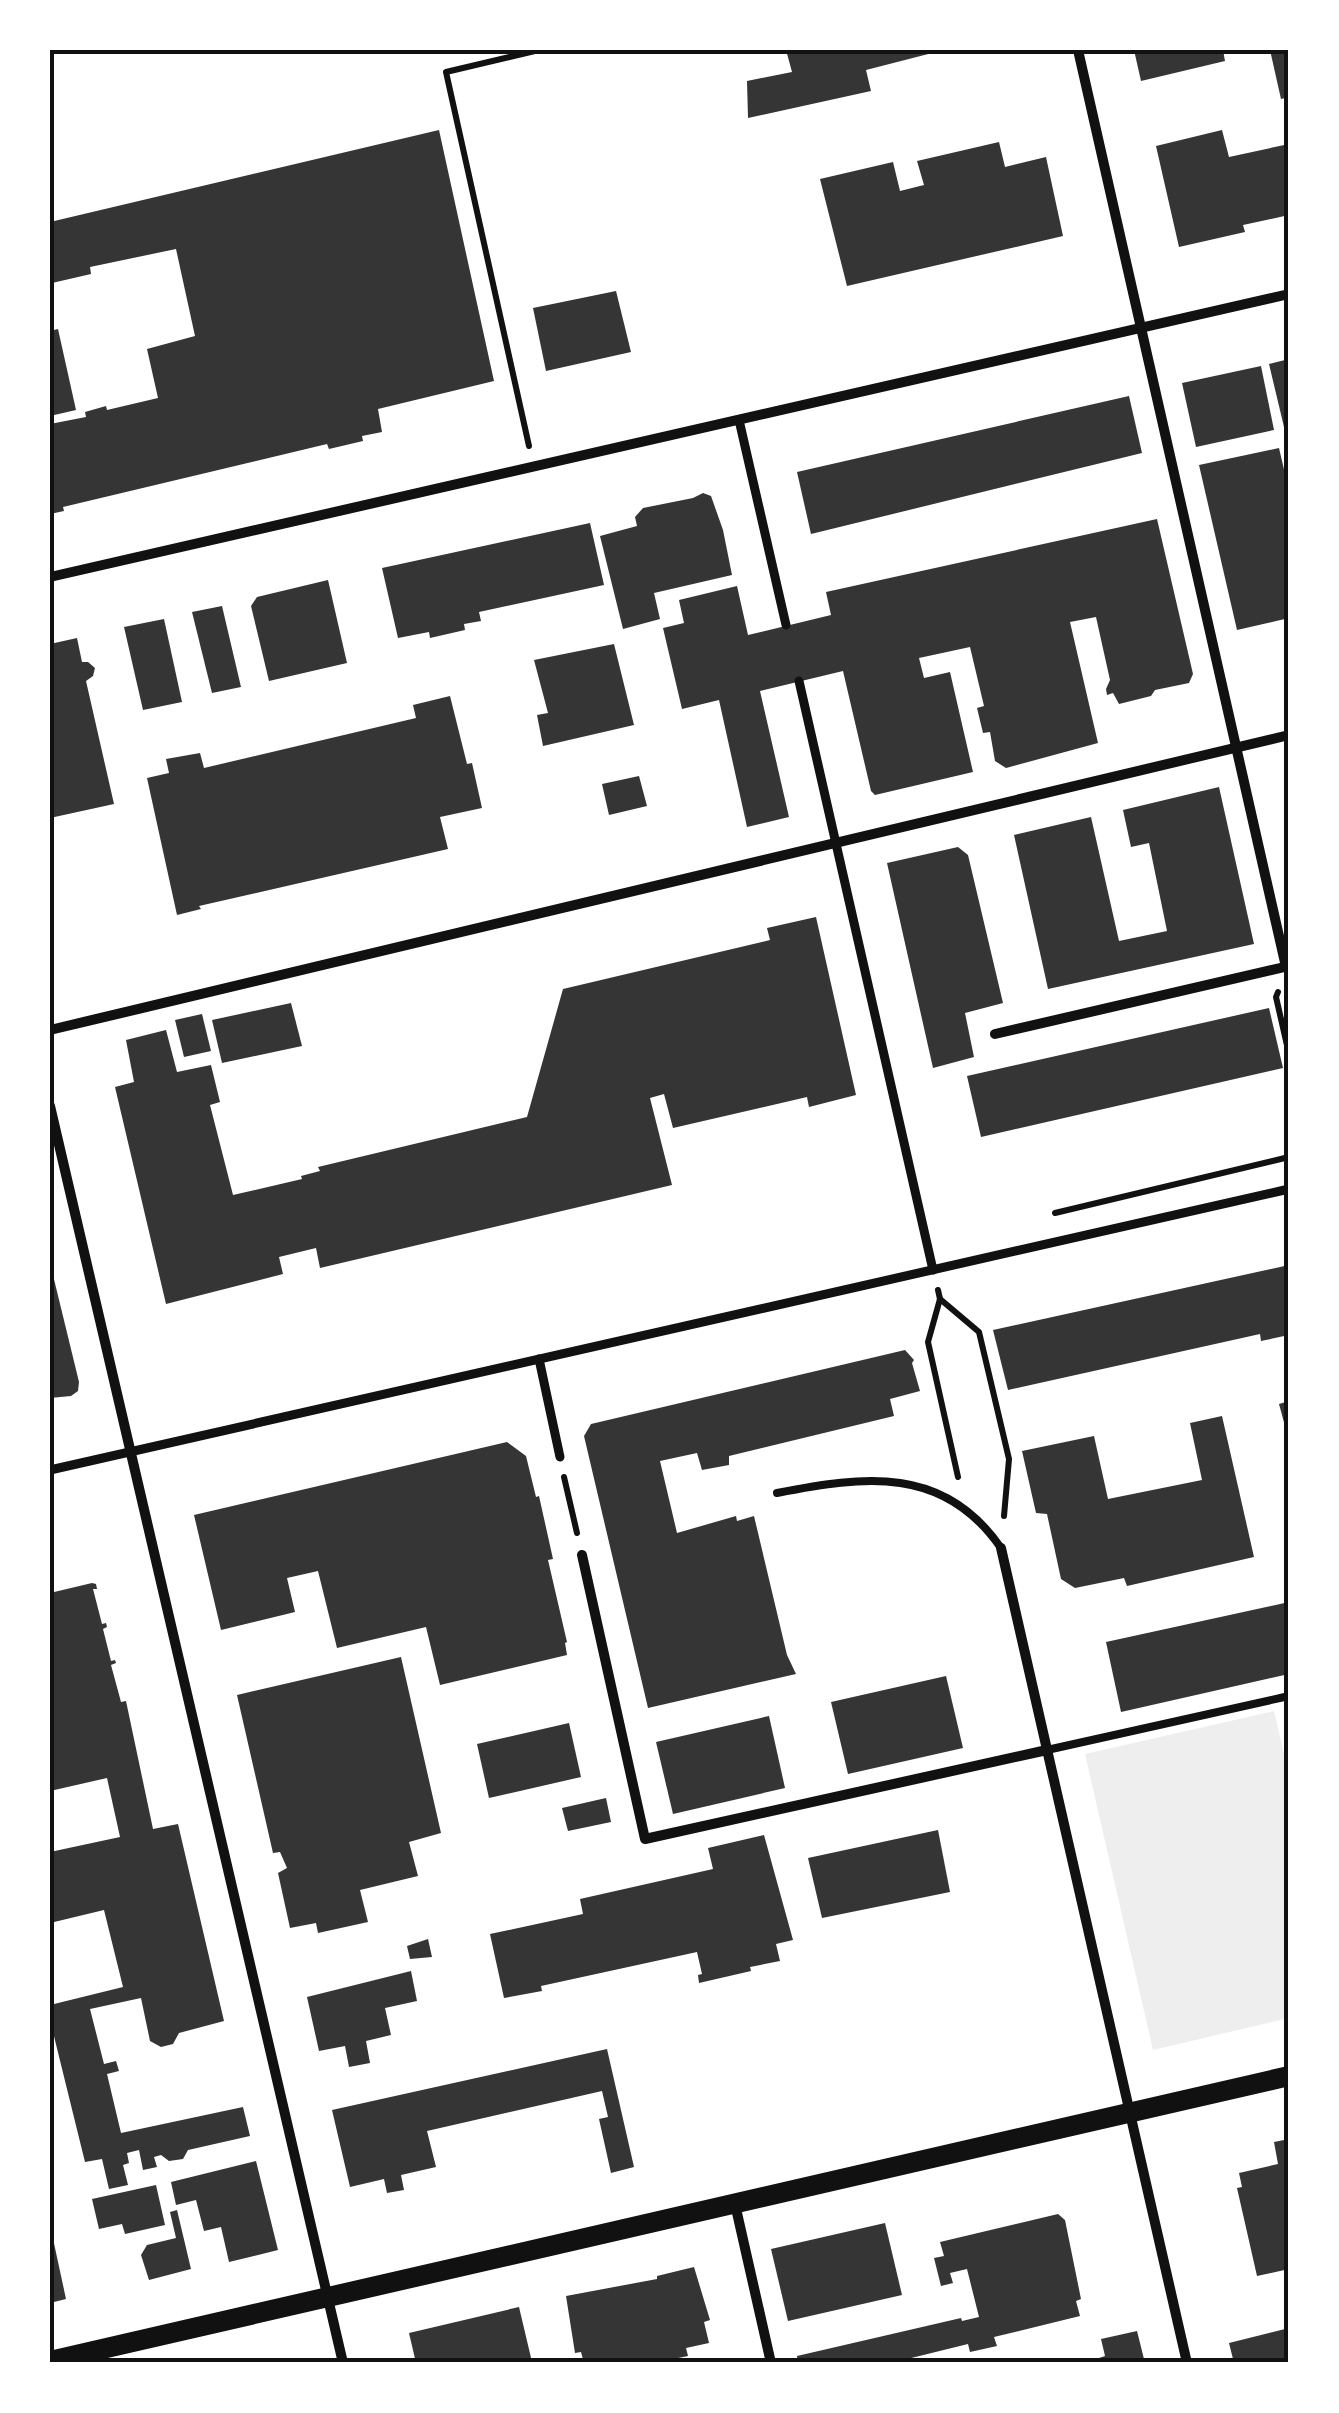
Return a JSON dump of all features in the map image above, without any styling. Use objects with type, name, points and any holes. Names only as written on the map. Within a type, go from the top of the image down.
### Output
[{"type":"main road","points":[[50,2362],[1289,2076]]},
{"type":"street","points":[[995,1034],[1288,966],[1078,50]]},
{"type":"street","points":[[50,577],[1289,294]]},
{"type":"street","points":[[739,420],[786,626]]},
{"type":"street","points":[[799,681],[933,1270]]},
{"type":"street","points":[[50,1030],[1289,735]]},
{"type":"street","points":[[50,1106],[343,2363]]},
{"type":"street","points":[[50,1470],[1289,1189]]},
{"type":"street","points":[[539,1359],[560,1456]]},
{"type":"street","points":[[1001,1548],[1187,2363]]},
{"type":"street","points":[[582,1554],[645,1839],[1047,1750]]},
{"type":"street","points":[[735,2204],[771,2363]]},
{"type":"lane","points":[[777,1493],[837,1481],[894,1480],[916,1485],[957,1504],[990,1532],[1001,1548]]},
{"type":"lane","points":[[1047,1750],[1289,1696]]},
{"type":"path","points":[[534,467],[446,72],[539,50]]},
{"type":"path","points":[[1288,966],[1276,997],[1289,1054]]},
{"type":"path","points":[[965,1489],[956,1474],[928,1342],[940,1299],[978,1332],[1009,1459],[1001,1548]]},
{"type":"path","points":[[560,1456],[582,1554]]},
{"type":"shaded area","points":[[1274,1711],[1289,1776],[1289,2018],[1153,2050],[1085,1754]]},
{"type":"building","points":[[786,50],[940,51],[866,70],[871,91],[748,118],[747,81],[792,72]]},
{"type":"building","points":[[1134,50],[1223,50],[1225,61],[1141,81]]},
{"type":"building","points":[[1270,50],[1289,50],[1289,97],[1281,99]]},
{"type":"building","points":[[439,130],[494,381],[378,409],[382,432],[362,436],[363,441],[329,449],[327,444],[63,507],[64,511],[50,514],[50,424],[86,417],[85,412],[106,406],[107,410],[158,398],[147,349],[195,336],[176,249],[90,267],[91,274],[52,283],[50,222]]},
{"type":"building","points":[[1222,130],[1229,157],[1289,144],[1289,215],[1243,225],[1245,232],[1179,247],[1156,146]]},
{"type":"building","points":[[999,142],[1005,167],[1046,157],[1063,236],[847,286],[820,179],[893,162],[900,191],[924,185],[917,161]]},
{"type":"building","points":[[616,291],[631,352],[546,371],[533,308]]},
{"type":"building","points":[[58,329],[76,410],[50,416],[50,331]]},
{"type":"building","points":[[1289,359],[1289,426],[1284,427],[1269,364]]},
{"type":"building","points":[[1261,366],[1274,430],[1196,447],[1182,383]]},
{"type":"building","points":[[1129,396],[1142,453],[811,534],[797,472]]},
{"type":"building","points":[[1279,448],[1289,491],[1289,618],[1237,630],[1199,465]]},
{"type":"building","points":[[703,493],[711,496],[732,575],[654,593],[660,619],[623,629],[600,536],[637,526],[635,517],[643,508]]},
{"type":"building","points":[[1157,519],[1193,674],[1189,683],[1155,690],[1151,696],[1119,704],[1113,693],[1107,695],[1110,680],[1096,617],[1070,622],[1098,743],[1006,768],[995,761],[990,732],[983,733],[977,708],[984,706],[970,647],[919,658],[924,678],[950,672],[973,772],[875,795],[843,671],[760,691],[789,817],[747,827],[719,700],[682,709],[663,628],[684,623],[679,600],[737,586],[748,635],[831,615],[826,592]]},
{"type":"building","points":[[590,523],[604,585],[479,612],[481,621],[464,624],[465,630],[430,638],[429,632],[398,638],[382,568]]},
{"type":"building","points":[[328,580],[347,663],[269,681],[251,606],[257,597]]},
{"type":"building","points":[[222,606],[241,687],[212,693],[192,612]]},
{"type":"building","points":[[164,619],[182,702],[143,710],[124,627]]},
{"type":"building","points":[[77,638],[82,662],[95,668],[86,681],[114,804],[50,818],[50,644]]},
{"type":"building","points":[[614,644],[634,725],[543,746],[537,715],[548,713],[534,660]]},
{"type":"building","points":[[450,696],[482,808],[440,817],[448,849],[199,906],[201,909],[177,915],[147,778],[169,773],[166,759],[200,753],[204,768],[416,718],[413,705]]},
{"type":"building","points":[[639,776],[647,806],[609,815],[602,784]]},
{"type":"building","points":[[1219,787],[1254,944],[1048,989],[1014,835],[1091,817],[1119,941],[1167,931],[1149,843],[1131,847],[1123,810]]},
{"type":"building","points":[[958,847],[968,855],[1003,1003],[965,1013],[974,1057],[933,1068],[887,863]]},
{"type":"building","points":[[816,917],[856,1095],[809,1107],[807,1097],[673,1128],[664,1094],[650,1098],[672,1185],[320,1268],[316,1248],[279,1257],[283,1274],[166,1304],[115,1087],[134,1082],[126,1040],[166,1030],[177,1072],[211,1065],[220,1102],[210,1105],[233,1195],[302,1179],[301,1176],[320,1171],[318,1167],[527,1117],[563,989],[770,940],[767,928]]},
{"type":"building","points":[[291,1003],[302,1046],[222,1063],[212,1020]]},
{"type":"building","points":[[1269,1008],[1283,1068],[981,1137],[967,1076]]},
{"type":"building","points":[[202,1014],[211,1051],[184,1057],[175,1020]]},
{"type":"building","points":[[1289,1265],[1289,1335],[1261,1341],[1260,1334],[1008,1390],[993,1330]]},
{"type":"building","points":[[52,1271],[79,1382],[78,1391],[71,1396],[50,1398]]},
{"type":"building","points":[[905,1350],[914,1360],[920,1391],[890,1399],[894,1416],[729,1456],[729,1465],[702,1470],[697,1453],[660,1461],[677,1533],[736,1516],[737,1521],[754,1516],[787,1655],[796,1674],[648,1708],[584,1436],[591,1424]]},
{"type":"building","points":[[1289,1401],[1289,1437],[1288,1437],[1279,1404]]},
{"type":"building","points":[[1222,1416],[1254,1557],[1127,1586],[1124,1578],[1075,1588],[1061,1579],[1047,1514],[1036,1513],[1022,1451],[1094,1436],[1108,1499],[1202,1480],[1190,1423]]},
{"type":"building","points":[[507,1442],[526,1456],[536,1497],[539,1496],[567,1655],[440,1685],[426,1627],[337,1648],[318,1571],[287,1578],[295,1612],[221,1630],[194,1515]]},
{"type":"building","points":[[96,1584],[97,1589],[93,1589],[102,1624],[107,1627],[103,1629],[111,1661],[116,1663],[111,1665],[121,1702],[126,1701],[153,1829],[178,1824],[224,2021],[179,2033],[173,2044],[161,2047],[150,2041],[141,1998],[90,2009],[104,2064],[116,2061],[119,2071],[107,2074],[121,2133],[243,2107],[250,2136],[188,2150],[183,2159],[154,2157],[157,2167],[143,2170],[139,2150],[127,2153],[129,2163],[123,2165],[128,2185],[109,2189],[102,2159],[85,2162],[50,2020],[50,2005],[123,1987],[104,1910],[50,1923],[50,1852],[120,1837],[107,1778],[50,1791],[50,1593]]},
{"type":"building","points":[[1289,1602],[1289,1674],[1121,1712],[1106,1642]]},
{"type":"building","points":[[401,1657],[441,1833],[409,1842],[418,1876],[360,1890],[368,1922],[318,1933],[316,1923],[290,1928],[278,1873],[287,1868],[280,1852],[273,1853],[237,1695]]},
{"type":"building","points":[[946,1676],[963,1748],[848,1774],[831,1702]]},
{"type":"building","points":[[769,1716],[785,1788],[673,1814],[656,1742]]},
{"type":"building","points":[[569,1723],[581,1777],[489,1798],[477,1744]]},
{"type":"building","points":[[606,1798],[611,1822],[568,1831],[562,1808]]},
{"type":"building","points":[[938,1830],[950,1892],[822,1918],[808,1858]]},
{"type":"building","points":[[764,1835],[793,1940],[776,1944],[780,1961],[699,1983],[698,1975],[702,1974],[697,1952],[541,1986],[542,1991],[504,1998],[490,1934],[583,1914],[580,1899],[713,1869],[708,1848]]},
{"type":"building","points":[[428,1939],[432,1957],[410,1959],[407,1946]]},
{"type":"building","points":[[411,1971],[417,2001],[385,2008],[391,2035],[366,2041],[370,2063],[349,2067],[345,2046],[319,2051],[307,1997]]},
{"type":"building","points":[[607,2049],[634,2167],[611,2173],[599,2119],[608,2117],[602,2091],[427,2131],[436,2167],[401,2175],[404,2190],[387,2193],[384,2179],[350,2187],[332,2110]]},
{"type":"building","points":[[1289,2139],[1289,2269],[1257,2276],[1237,2188],[1242,2187],[1239,2173],[1278,2164],[1274,2142]]},
{"type":"building","points":[[256,2161],[278,2250],[229,2262],[221,2227],[204,2231],[196,2200],[176,2205],[171,2182]]},
{"type":"building","points":[[156,2185],[165,2225],[125,2234],[122,2224],[99,2229],[92,2199]]},
{"type":"building","points":[[177,2210],[191,2269],[149,2280],[141,2255],[147,2245],[176,2238],[170,2212]]},
{"type":"building","points":[[1058,2214],[1065,2220],[1081,2299],[1076,2301],[1080,2316],[994,2337],[997,2346],[970,2352],[968,2344],[891,2363],[798,2363],[797,2356],[979,2317],[967,2269],[950,2273],[953,2283],[941,2286],[934,2258],[944,2256],[940,2242]]},
{"type":"building","points":[[885,2223],[902,2295],[788,2321],[771,2249]]},
{"type":"building","points":[[50,2235],[66,2299],[50,2303]]},
{"type":"building","points":[[694,2267],[710,2320],[704,2322],[709,2343],[686,2348],[688,2356],[654,2363],[584,2363],[581,2352],[575,2353],[566,2296],[657,2279]]},
{"type":"building","points":[[519,2307],[532,2362],[416,2363],[409,2333]]},
{"type":"building","points":[[1289,2328],[1289,2363],[1234,2363],[1229,2343]]},
{"type":"building","points":[[1137,2331],[1145,2363],[1084,2363],[1105,2356],[1101,2339]]}]
